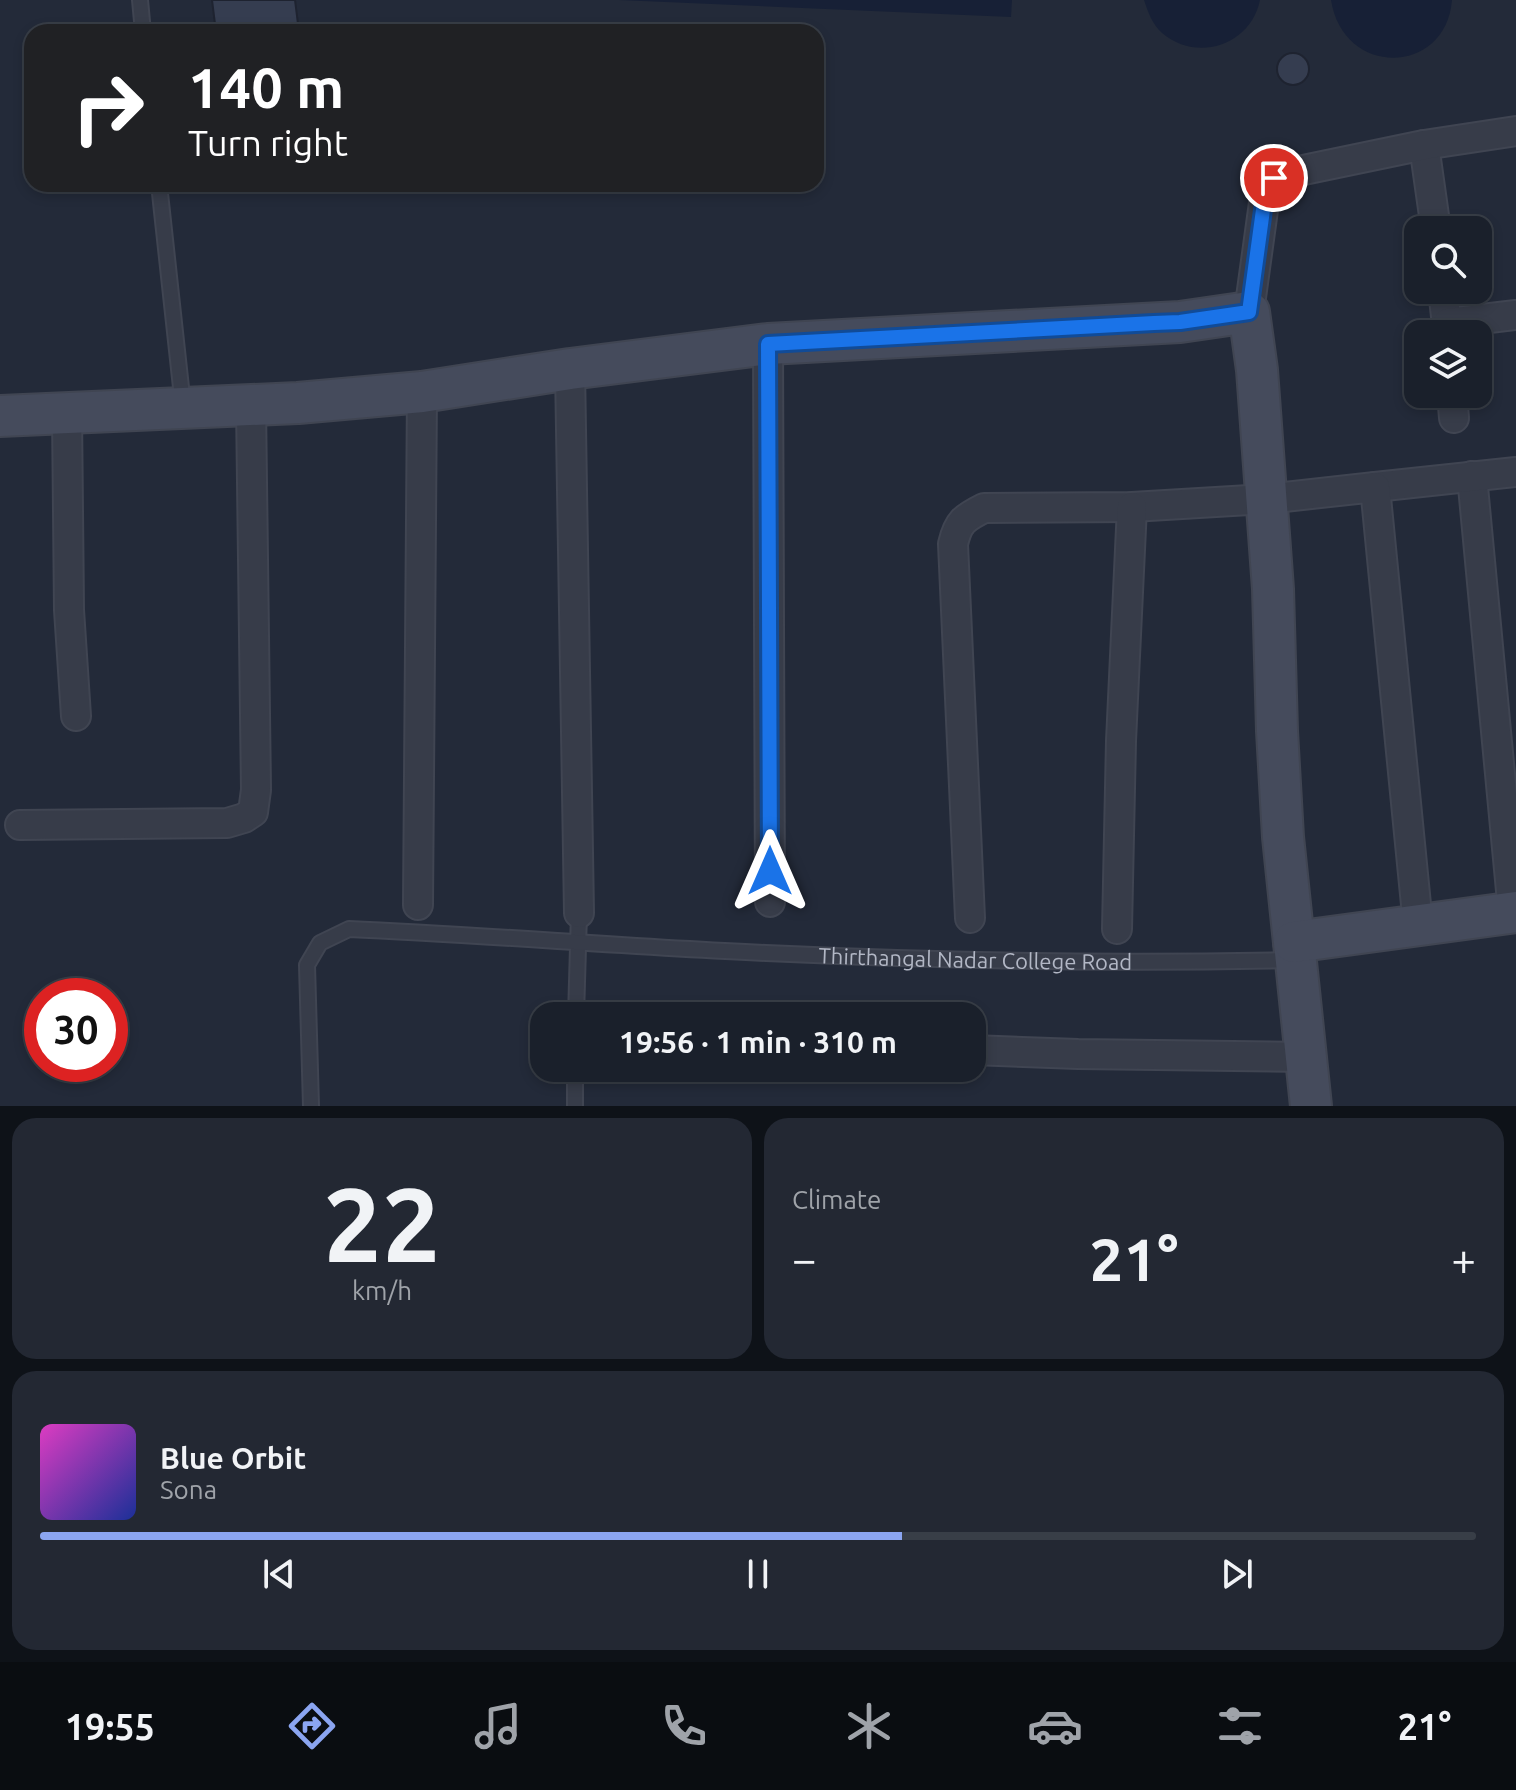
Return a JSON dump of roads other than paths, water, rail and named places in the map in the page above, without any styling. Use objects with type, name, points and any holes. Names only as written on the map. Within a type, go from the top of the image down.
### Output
[{"type":"street","points":[[1311,1106],[1282,822],[1273,589],[1257,370],[1249,312],[1266,188],[1274,178],[1289,173],[1424,145],[1516,131]]},
{"type":"street","points":[[1424,145],[1434,216]]},
{"type":"street","points":[[0,416],[298,403],[422,392],[570,369],[768,344],[1151,324],[1249,312]]},
{"type":"street","points":[[1490,320],[1516,315]]},
{"type":"street","points":[[768,344],[770,902]]},
{"type":"street","points":[[570,369],[578,927]]},
{"type":"street","points":[[418,919],[422,392]]},
{"type":"street","points":[[20,825],[227,823],[253,812],[256,790],[251,405]]},
{"type":"street","points":[[67,413],[69,610],[76,716]]},
{"type":"street","points":[[970,918],[953,544],[961,522],[984,508],[1132,507],[1266,499],[1516,472]]},
{"type":"street","points":[[1472,476],[1514,912]]},
{"type":"street","points":[[1375,487],[1418,925]]},
{"type":"street","points":[[1117,929],[1121,741],[1132,507]]},
{"type":"street","name":"Thirthangal Nadar College Road","points":[[1295,951],[1418,925],[1514,912]]},
{"type":"street","points":[[986,1051],[1306,1057]]},
{"type":"lane","points":[[140,0],[142,24]]},
{"type":"lane","points":[[160,192],[183,408]]},
{"type":"lane","name":"Thirthangal Nadar College Road","points":[[311,1106],[307,965],[320,943],[349,929],[418,919],[578,927],[655,948],[957,960],[1107,962],[1295,951]]},
{"type":"lane","points":[[576,1002],[578,927]]},
{"type":"lane","points":[[575,1082],[575,1106]]},
{"type":"water","points":[[619,0],[1012,0],[1011,17]]},
{"type":"water","points":[[1144,0],[1260,0],[1255,16],[1246,28],[1221,45],[1206,48],[1176,42],[1162,33],[1153,22]]},
{"type":"water","points":[[1331,0],[1452,0],[1446,25],[1432,43],[1414,54],[1394,58],[1373,54],[1354,44],[1339,26]]}]
